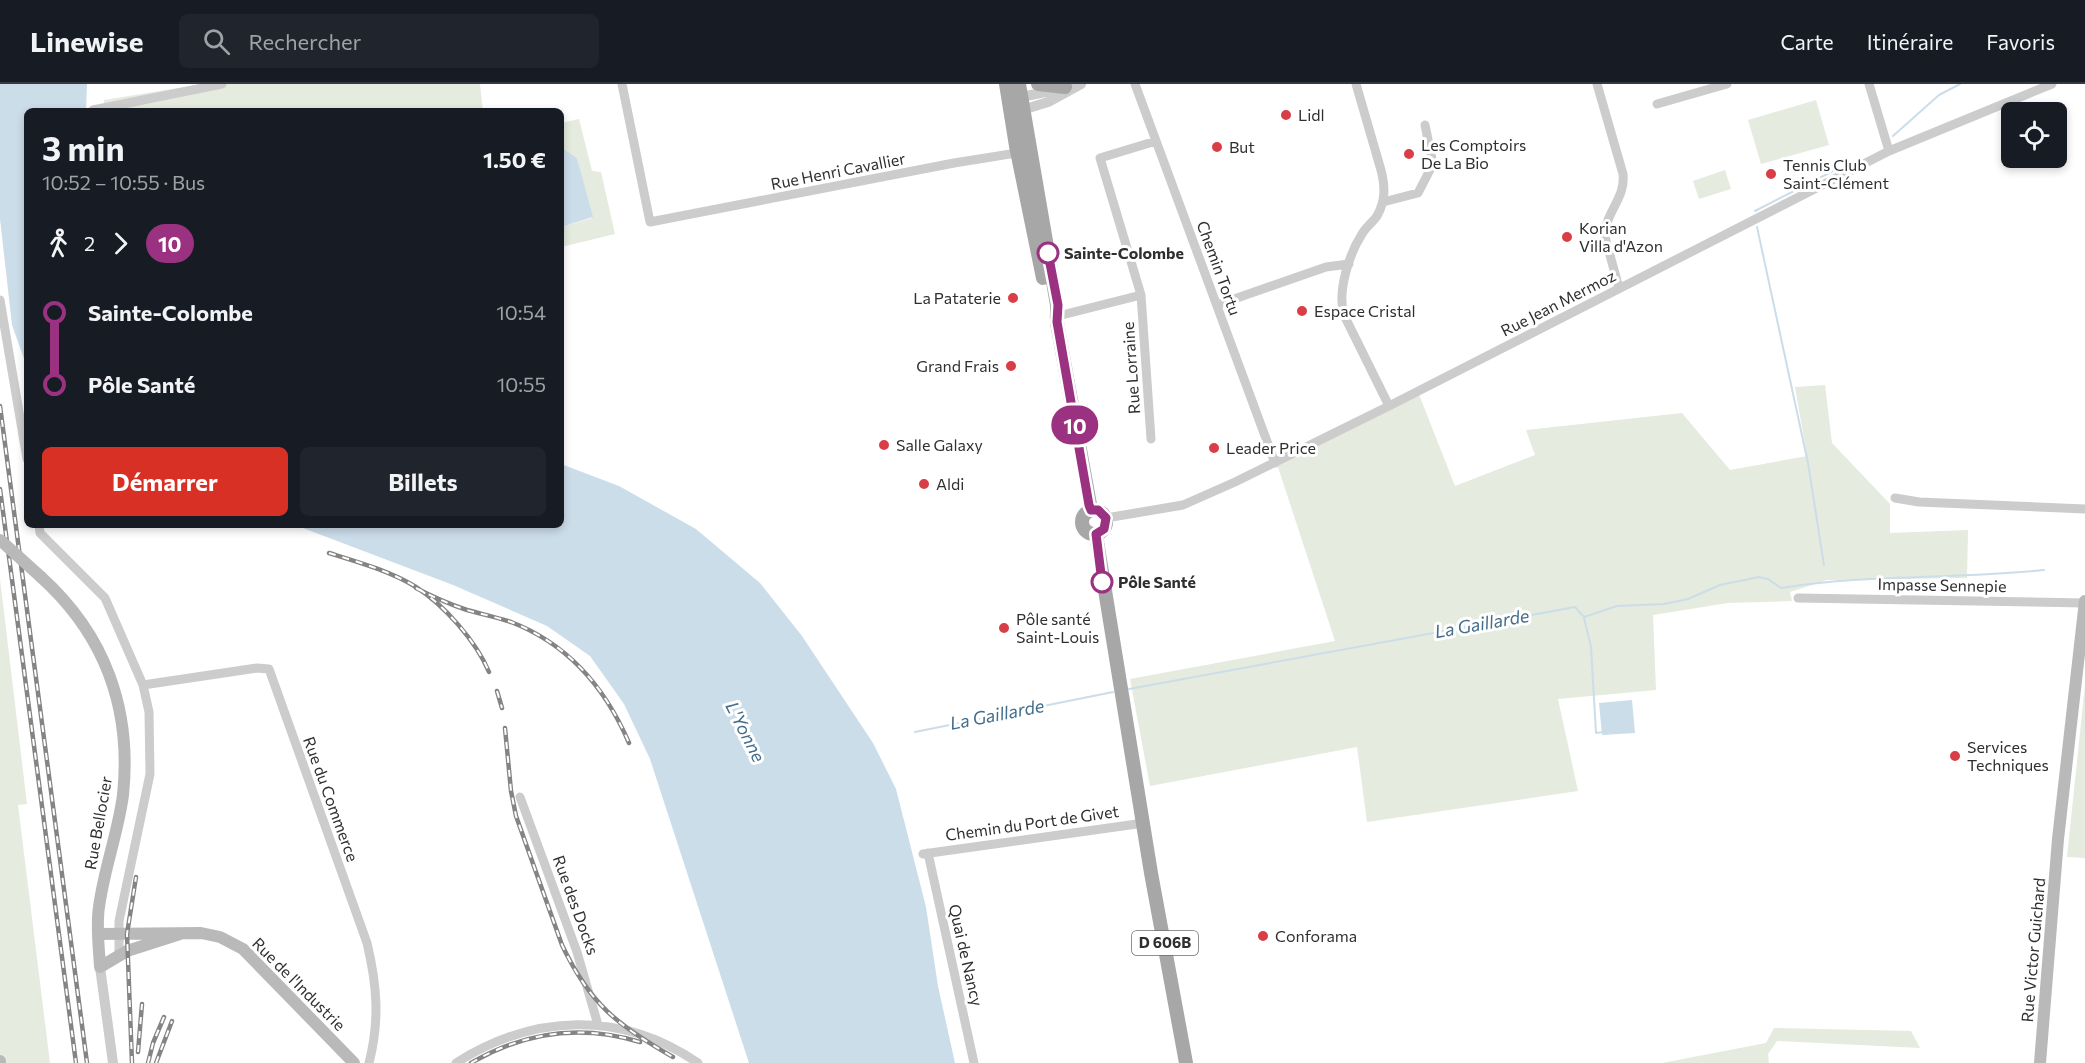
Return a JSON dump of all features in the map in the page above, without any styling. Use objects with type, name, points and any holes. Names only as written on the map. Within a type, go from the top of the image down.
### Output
[{"type":"main road","points":[[1006,84],[1017,101],[1091,510]]},
{"type":"main road","points":[[1038,84],[1065,87]]},
{"type":"main road","points":[[1091,510],[1098,510],[1106,518],[1104,529],[1096,534],[1087,532],[1083,526],[1084,515],[1091,510]]},
{"type":"main road","name":"D 606B","points":[[1096,534],[1186,1063]]},
{"type":"main road","name":"Rue Bellocier","points":[[2,544],[62,595],[94,638],[117,697],[126,747],[123,795],[100,900],[98,934],[100,967]]},
{"type":"main road","name":"Rue Victor Guichard","points":[[2040,1063],[2058,839],[2085,602]]},
{"type":"main road","name":"Rue de l'Industrie","points":[[98,934],[211,934],[229,941],[243,950],[354,1063]]},
{"type":"main road","points":[[100,967],[127,951],[180,934]]},
{"type":"street","points":[[103,108],[222,84]]},
{"type":"street","name":"Rue Henri Cavallier","points":[[622,84],[650,222],[1025,152]]},
{"type":"street","points":[[1017,101],[1048,102],[1081,84]]},
{"type":"street","points":[[1017,101],[1081,84]]},
{"type":"street","name":"Chemin Tortu","points":[[1135,84],[1275,463]]},
{"type":"street","points":[[1356,84],[1385,185],[1383,202],[1377,216],[1363,232],[1349,264],[1341,294],[1342,309],[1389,406]]},
{"type":"street","points":[[1598,84],[1623,174],[1623,190],[1605,229],[1605,237],[1619,288]]},
{"type":"street","points":[[1657,104],[1700,88],[1727,84]]},
{"type":"street","points":[[1869,84],[1889,151]]},
{"type":"street","name":"Rue Jean Mermoz","points":[[1106,518],[1183,505],[1275,463],[1889,151],[2052,84]]},
{"type":"street","points":[[1383,202],[1418,193],[1433,164],[1425,124]]},
{"type":"street","name":"Rue Lorraine","points":[[1151,439],[1141,295],[1100,158],[1156,141]]},
{"type":"street","points":[[1217,305],[1326,267],[1349,264]]},
{"type":"street","name":"Rue Lorraine","points":[[1056,318],[1141,295]]},
{"type":"street","points":[[0,300],[24,442]]},
{"type":"street","points":[[1895,498],[1919,502],[2085,509]]},
{"type":"street","points":[[39,528],[40,533],[105,598],[143,685],[149,712],[150,774],[119,921],[119,955]]},
{"type":"street","name":"Impasse Sennepie","points":[[1798,598],[2085,602]]},
{"type":"street","name":"Rue du Commerce","points":[[143,685],[257,668],[269,669],[365,937],[375,976],[377,1016],[375,1041],[369,1063]]},
{"type":"street","name":"Rue des Docks","points":[[520,796],[581,962],[598,1024]]},
{"type":"street","name":"Chemin du Port de Givet","points":[[926,853],[1144,823]]},
{"type":"street","name":"Quai de Nancy","points":[[926,853],[974,1063]]},
{"type":"street","name":"Rue Bellocier","points":[[100,967],[113,1063]]},
{"type":"street","points":[[456,1063],[481,1047],[516,1033],[557,1025],[598,1024],[655,1040],[698,1063]]},
{"type":"shaded area","points":[[203,84],[480,84],[483,108],[104,108],[104,100]]},
{"type":"shaded area","points":[[1816,100],[1829,145],[1761,164],[1748,120]]},
{"type":"shaded area","points":[[579,119],[592,171],[601,172],[615,234],[564,246],[564,226],[592,218],[577,158],[564,149],[564,122]]},
{"type":"shaded area","points":[[1725,170],[1731,189],[1699,199],[1693,181]]},
{"type":"shaded area","points":[[1825,385],[1832,443],[1890,504],[1890,533],[1968,530],[1967,578],[1827,580],[1790,592],[1792,601],[1728,603],[1653,615],[1656,690],[1558,699],[1578,791],[1367,822],[1357,747],[1150,786],[1130,679],[1335,641],[1277,464],[1418,392],[1455,486],[1535,455],[1526,430],[1682,413],[1730,470],[1807,456],[1795,387]]},
{"type":"shaded area","points":[[0,579],[27,804],[18,805],[50,1063],[0,1063]]},
{"type":"shaded area","points":[[2085,685],[2085,858],[2067,857]]},
{"type":"shaded area","points":[[1774,1028],[1911,1031],[1920,1048],[1777,1041],[1768,1054],[1769,1063],[1662,1063],[1766,1043]]},
{"type":"water","points":[[0,84],[87,84],[86,108],[24,108],[24,359],[12,325],[0,219]]},
{"type":"water","points":[[564,149],[577,158],[593,217],[564,226]]},
{"type":"water","name":"L'Yonne","points":[[564,465],[619,486],[696,529],[760,583],[802,636],[873,743],[896,789],[926,907],[938,986],[955,1063],[749,1063],[650,759],[624,704],[590,656],[547,626],[453,585],[303,528],[564,528]]},
{"type":"water","points":[[1632,700],[1635,733],[1602,735],[1599,703]]},
{"type":"waterway","name":"La Gaillarde","points":[[1893,136],[1939,95],[1960,84]]},
{"type":"waterway","name":"La Gaillarde","points":[[1755,211],[1837,169]]},
{"type":"waterway","name":"La Gaillarde","points":[[1757,227],[1808,463],[1824,565]]},
{"type":"waterway","name":"La Gaillarde","points":[[1129,689],[1575,607],[1584,617],[1617,606],[1664,604],[1688,599],[1720,585],[1759,577],[1768,579],[1781,588],[1847,581],[2044,570]]},
{"type":"waterway","points":[[1584,618],[1591,647],[1596,733],[1603,732]]},
{"type":"waterway","name":"La Gaillarde","points":[[915,732],[1113,692]]},
{"type":"railway","points":[[0,406],[87,1063]]},
{"type":"railway","points":[[0,489],[76,1063]]},
{"type":"railway","points":[[329,553],[385,572],[406,581],[427,595],[468,636],[489,672]]},
{"type":"railway","points":[[416,588],[460,608],[511,622],[550,642],[567,655],[596,686],[629,743]]},
{"type":"railway","points":[[497,691],[502,708]]},
{"type":"railway","points":[[505,728],[511,791],[516,816],[562,945],[583,983],[607,1011],[636,1034],[673,1057]]},
{"type":"railway","points":[[132,1063],[127,934],[136,877]]},
{"type":"railway","points":[[138,1052],[142,1004]]},
{"type":"railway","points":[[148,1063],[153,1043],[164,1017]]},
{"type":"railway","points":[[156,1063],[172,1021]]},
{"type":"railway","points":[[471,1063],[511,1044],[553,1034],[596,1033],[640,1042]]},
{"type":"bus line","name":"10","points":[[1048,253],[1058,305],[1057,322],[1089,505],[1091,510],[1102,512],[1106,518],[1106,526],[1099,534],[1096,534],[1102,582]]},
{"type":"place","name":"Lidl","points":[[1286,115]]},
{"type":"place","name":"But","points":[[1217,147]]},
{"type":"place","name":"Les Comptoirs De La Bio","points":[[1409,154]]},
{"type":"place","name":"Tennis Club Saint-Clément","points":[[1771,174]]},
{"type":"place","name":"Korian Villa d'Azon","points":[[1567,237]]},
{"type":"place","name":"Sainte-Colombe","points":[[1048,253]]},
{"type":"place","name":"La Pataterie","points":[[1013,298]]},
{"type":"place","name":"Espace Cristal","points":[[1302,311]]},
{"type":"place","name":"Grand Frais","points":[[1011,366]]},
{"type":"place","name":"Salle Galaxy","points":[[884,445]]},
{"type":"place","name":"Leader Price","points":[[1214,448]]},
{"type":"place","name":"Aldi","points":[[924,484]]},
{"type":"place","name":"Pôle Santé","points":[[1102,582]]},
{"type":"place","name":"Pôle santé Saint-Louis","points":[[1004,628]]},
{"type":"place","name":"Services Techniques","points":[[1955,756]]},
{"type":"place","name":"Conforama","points":[[1263,936]]}]
